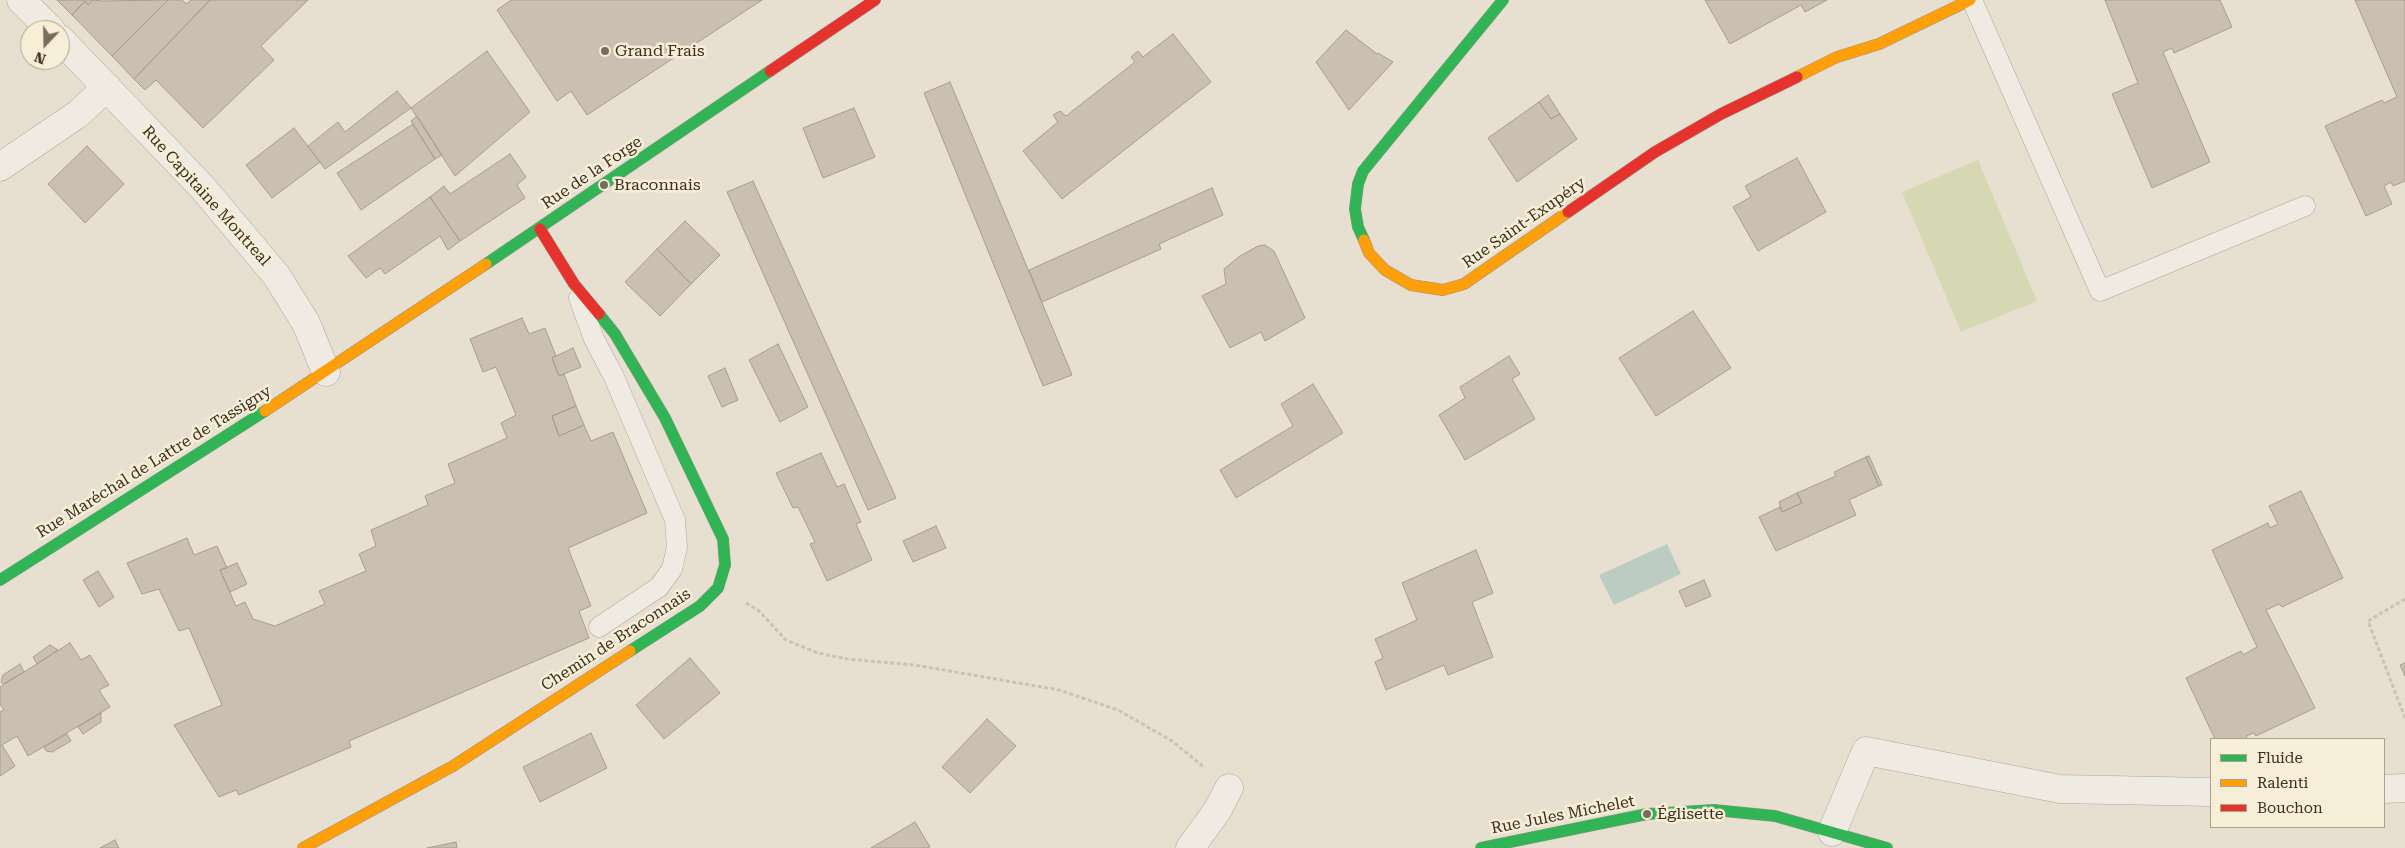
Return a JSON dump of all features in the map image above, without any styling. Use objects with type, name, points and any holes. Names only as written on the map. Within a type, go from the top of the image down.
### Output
[{"type":"street","points":[[21,0],[41,20]]},
{"type":"street","name":"Rue de la Forge","points":[[326,372],[540,229],[875,0]]},
{"type":"street","name":"Rue Saint-Exupéry","points":[[1503,0],[1371,161],[1358,184],[1355,209],[1358,227],[1369,253],[1386,270],[1411,286],[1443,290],[1464,284],[1655,152],[1721,114],[1837,58],[1879,44],[1971,0]]},
{"type":"street","name":"Rue Capitaine Montreal","points":[[70,49],[202,187],[276,275],[306,324],[326,372]]},
{"type":"street","points":[[0,167],[78,114],[107,87]]},
{"type":"street","name":"Chemin de Braconnais","points":[[303,848],[453,766],[700,606],[718,588],[725,565],[723,539],[665,418],[615,334],[574,284],[540,229]]},
{"type":"street","name":"Rue Maréchal de Lattre de Tassigny","points":[[0,580],[326,372]]},
{"type":"street","points":[[1832,832],[1866,750],[2060,789],[2210,792]]},
{"type":"street","points":[[1190,848],[1217,811],[1229,788]]},
{"type":"street","points":[[2385,789],[2405,788]]},
{"type":"street","name":"Rue Jules Michelet","points":[[1481,848],[1605,821],[1647,814],[1714,810],[1775,816],[1887,848]]},
{"type":"lane","points":[[1971,0],[2100,291],[2305,206]]},
{"type":"lane","points":[[574,284],[594,339],[614,377],[675,520],[678,547],[672,569],[659,587],[599,627]]},
{"type":"path","points":[[718,588],[758,610],[786,640],[818,653],[847,659],[915,664],[1060,690],[1118,710],[1172,741],[1229,788]]},
{"type":"path","points":[[2405,599],[2368,622],[2405,718]]},
{"type":"green space","points":[[1978,160],[2037,301],[1961,332],[1902,192]]},
{"type":"shaded area","points":[[1667,544],[1681,574],[1614,605],[1599,575]]},
{"type":"building","points":[[57,0],[93,0],[88,5],[85,1],[72,15]]},
{"type":"building","points":[[93,0],[168,0],[112,56],[72,15],[85,1],[88,5]]},
{"type":"building","points":[[168,0],[182,0],[186,4],[191,0],[210,0],[134,79],[112,56]]},
{"type":"building","points":[[210,0],[308,0],[261,46],[274,60],[203,128],[156,80],[145,90],[134,79]]},
{"type":"building","name":"Grand Frais","points":[[511,0],[762,0],[587,115],[571,91],[557,101],[497,10]]},
{"type":"building","points":[[1705,0],[1827,0],[1805,12],[1801,5],[1730,44]]},
{"type":"building","points":[[2105,0],[2220,0],[2232,27],[2174,53],[2172,48],[2163,52],[2210,162],[2152,188],[2112,94],[2138,83]]},
{"type":"building","points":[[2355,0],[2405,0],[2405,181],[2393,186],[2391,182],[2384,186],[2392,204],[2366,216],[2325,126],[2382,100],[2384,103],[2397,97]]},
{"type":"building","points":[[1346,30],[1377,54],[1393,62],[1349,110],[1316,62]]},
{"type":"building","points":[[1173,34],[1211,82],[1062,199],[1023,151],[1058,122],[1053,115],[1060,111],[1066,116],[1135,62],[1131,57],[1138,51],[1143,57]]},
{"type":"building","points":[[487,51],[530,112],[455,176],[411,108]]},
{"type":"building","points":[[950,82],[1072,375],[1043,386],[924,93]]},
{"type":"building","points":[[397,91],[411,108],[325,169],[308,146],[338,122],[345,132]]},
{"type":"building","points":[[1548,95],[1560,114],[1551,119],[1539,102]]},
{"type":"building","points":[[1539,102],[1551,119],[1560,114],[1577,139],[1517,182],[1488,138]]},
{"type":"building","points":[[854,108],[875,157],[823,178],[803,128]]},
{"type":"building","points":[[417,116],[442,155],[435,159],[411,121]]},
{"type":"building","points":[[413,124],[435,159],[361,210],[337,173]]},
{"type":"building","points":[[294,128],[320,162],[272,198],[246,165]]},
{"type":"building","points":[[87,146],[124,184],[85,223],[48,184]]},
{"type":"building","points":[[510,154],[526,177],[517,185],[525,198],[460,241],[430,197],[444,186],[450,194]]},
{"type":"building","points":[[1797,158],[1826,212],[1758,251],[1733,207],[1751,197],[1745,186]]},
{"type":"building","points":[[753,181],[896,498],[868,510],[727,192]]},
{"type":"building","points":[[1212,188],[1223,215],[1159,244],[1161,249],[1042,302],[1029,270]]},
{"type":"building","points":[[430,197],[460,241],[448,250],[440,236],[385,274],[380,268],[366,278],[348,256]]},
{"type":"building","points":[[685,221],[720,255],[691,284],[657,249]]},
{"type":"building","points":[[1265,245],[1274,251],[1305,318],[1265,341],[1261,332],[1230,348],[1202,296],[1226,284],[1224,269],[1240,256],[1258,246]]},
{"type":"building","points":[[657,249],[691,284],[660,316],[625,282]]},
{"type":"building","points":[[1693,311],[1731,368],[1656,416],[1619,358]]},
{"type":"building","points":[[522,318],[529,334],[545,328],[556,356],[552,358],[559,376],[564,374],[576,406],[552,416],[559,436],[584,425],[591,441],[613,432],[647,513],[568,548],[591,606],[579,611],[589,638],[349,741],[351,747],[239,795],[236,790],[219,797],[174,725],[222,705],[189,628],[179,631],[159,589],[142,594],[127,563],[187,538],[194,555],[217,546],[227,568],[220,570],[236,606],[245,602],[253,619],[275,626],[325,604],[319,591],[366,571],[359,554],[376,546],[371,530],[428,505],[425,496],[455,483],[448,464],[507,438],[501,423],[516,415],[496,367],[483,372],[470,339]]},
{"type":"building","points":[[778,344],[808,407],[780,422],[749,360]]},
{"type":"building","points":[[573,348],[581,367],[559,376],[552,358]]},
{"type":"building","points":[[1509,356],[1520,374],[1512,379],[1535,419],[1465,460],[1439,415],[1465,398],[1460,387]]},
{"type":"building","points":[[725,368],[738,400],[722,407],[708,376]]},
{"type":"building","points":[[1313,384],[1343,433],[1236,498],[1220,470],[1293,426],[1281,404]]},
{"type":"building","points":[[576,406],[584,425],[559,436],[552,416]]},
{"type":"building","points":[[821,453],[837,487],[844,484],[861,522],[856,524],[872,560],[827,581],[810,544],[815,542],[798,507],[793,508],[776,473]]},
{"type":"building","points":[[1869,456],[1882,485],[1879,486],[1866,457]]},
{"type":"building","points":[[1866,457],[1879,486],[1849,500],[1856,515],[1776,551],[1759,517],[1780,507],[1782,512],[1802,503],[1797,493],[1836,476],[1834,472]]},
{"type":"building","points":[[2301,491],[2343,578],[2282,607],[2279,604],[2266,610],[2315,708],[2256,736],[2254,733],[2246,736],[2247,738],[2215,738],[2186,678],[2241,651],[2243,655],[2257,647],[2212,550],[2268,523],[2270,528],[2278,524],[2269,506]]},
{"type":"building","points":[[1797,493],[1802,503],[1782,512],[1779,502]]},
{"type":"building","points":[[936,526],[946,548],[913,562],[903,541]]},
{"type":"building","points":[[1476,550],[1493,593],[1472,602],[1493,657],[1448,675],[1444,665],[1386,690],[1375,662],[1383,658],[1375,639],[1417,620],[1402,583]]},
{"type":"building","points":[[237,563],[247,584],[230,592],[220,570]]},
{"type":"building","points":[[98,571],[114,597],[99,607],[83,580]]},
{"type":"building","points":[[1704,580],[1711,596],[1686,607],[1679,591]]},
{"type":"building","points":[[70,643],[81,660],[90,655],[109,685],[99,690],[110,707],[28,756],[17,736],[2,745],[15,766],[0,776],[0,712],[4,710],[0,704],[0,687]]},
{"type":"building","points":[[50,645],[58,650],[37,664],[33,657]]},
{"type":"building","points":[[690,658],[720,693],[664,739],[636,705]]},
{"type":"building","points":[[2405,663],[2405,676],[2400,665]]},
{"type":"building","points":[[20,664],[24,672],[3,684],[1,682],[3,675]]},
{"type":"building","points":[[101,713],[101,722],[83,734],[78,727]]},
{"type":"building","points":[[987,719],[1016,746],[970,793],[942,767]]},
{"type":"building","points":[[591,733],[607,768],[540,802],[523,767]]},
{"type":"building","points":[[67,734],[71,741],[52,752],[46,751],[44,747]]},
{"type":"building","points":[[915,822],[930,847],[871,848]]},
{"type":"building","points":[[115,840],[119,848],[100,848]]},
{"type":"building","points":[[456,842],[457,848],[427,848]]},
{"type":"traffic: fast","points":[[1364,240],[1358,227],[1355,209],[1358,184],[1363,171],[1503,0]]},
{"type":"traffic: fast","points":[[486,264],[770,71]]},
{"type":"traffic: fast","points":[[599,314],[615,334],[665,418],[723,539],[725,565],[718,588],[700,606],[630,651]]},
{"type":"traffic: fast","points":[[0,580],[265,411]]},
{"type":"traffic: fast","points":[[1481,848],[1647,814],[1714,810],[1775,816],[1887,848]]},
{"type":"traffic: slow","points":[[1797,77],[1837,57],[1879,44],[1970,0]]},
{"type":"traffic: slow","points":[[1364,240],[1369,253],[1385,270],[1411,285],[1443,290],[1464,284],[1568,212]]},
{"type":"traffic: slow","points":[[265,411],[486,264]]},
{"type":"traffic: slow","points":[[303,848],[453,766],[630,651]]},
{"type":"traffic: jam","points":[[770,71],[875,0]]},
{"type":"traffic: jam","points":[[1568,212],[1655,152],[1721,114],[1797,77]]},
{"type":"traffic: jam","points":[[540,229],[574,284],[599,314]]},
{"type":"place","name":"Grand Frais","points":[[605,51]]},
{"type":"place","name":"Braconnais","points":[[604,185]]},
{"type":"place","name":"Églisette","points":[[1647,814]]}]
